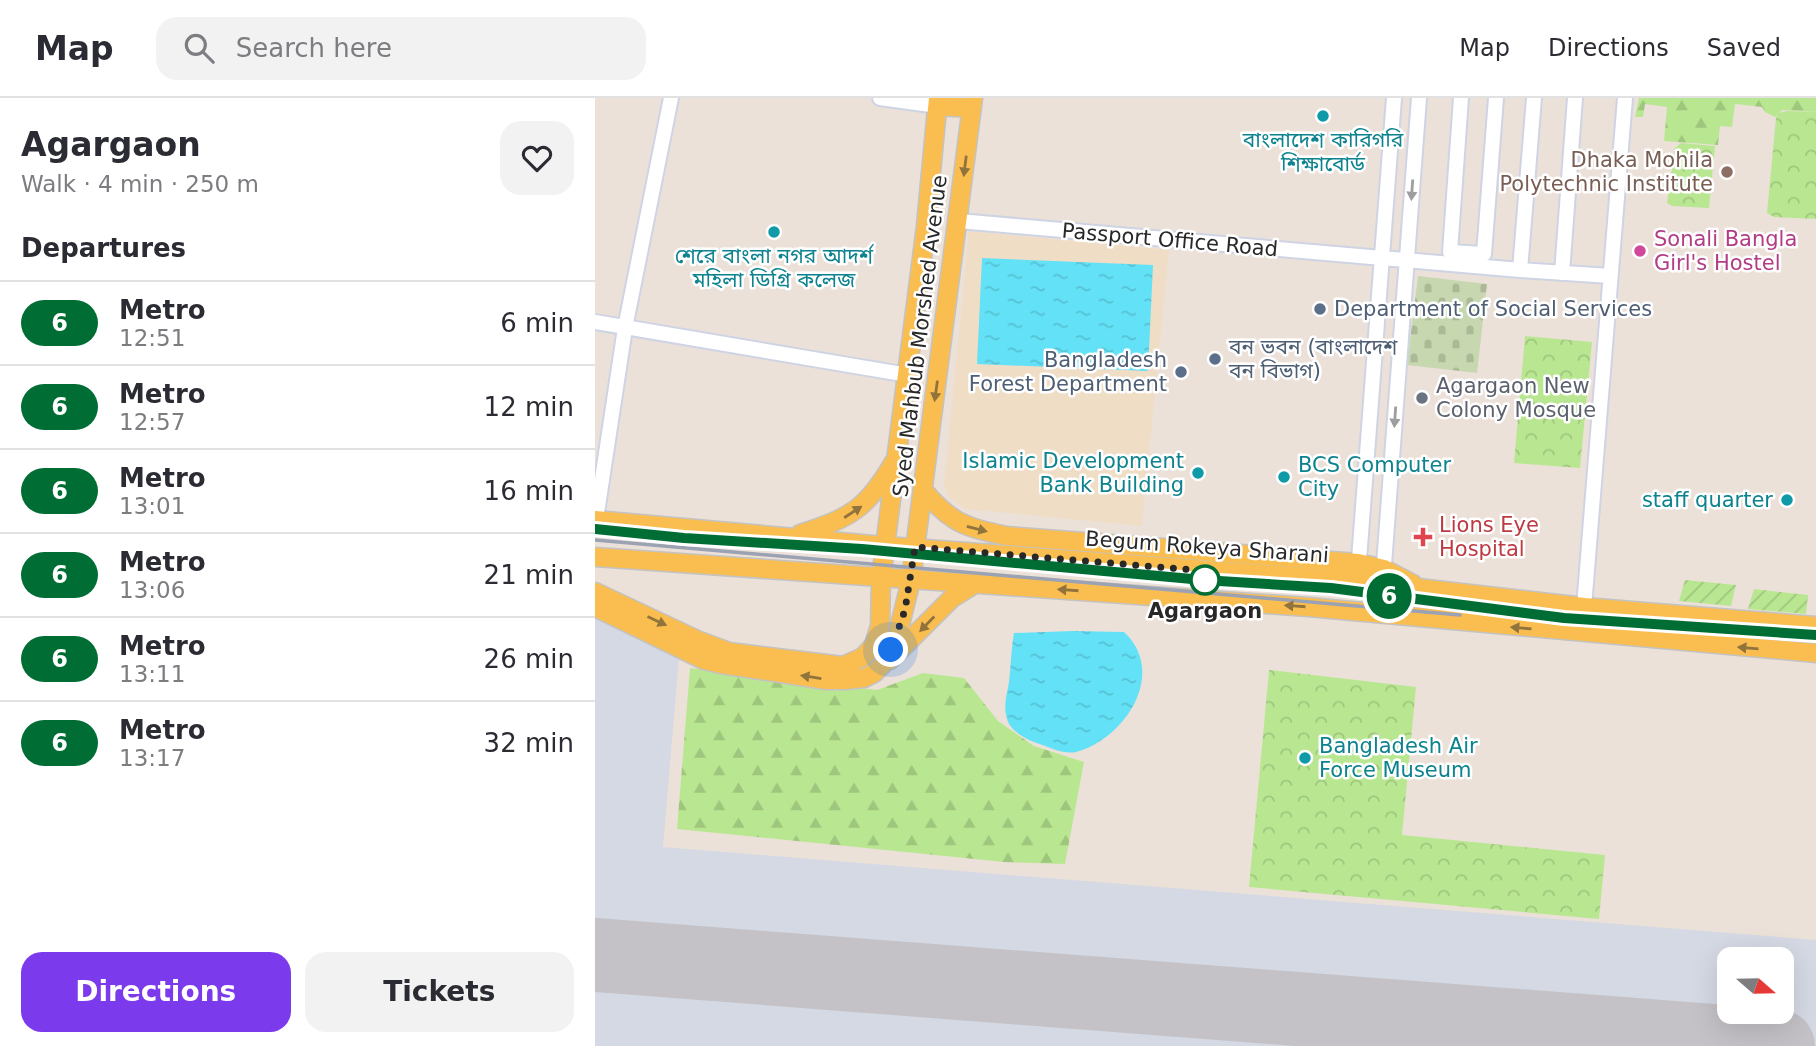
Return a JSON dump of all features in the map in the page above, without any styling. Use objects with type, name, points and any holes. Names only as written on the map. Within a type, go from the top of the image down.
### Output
[{"type":"main road","points":[[938,102],[973,103]]},
{"type":"main road","name":"Syed Mahbub Morshed Avenue","points":[[595,592],[697,640],[729,652],[843,666],[863,657],[874,645],[880,626],[881,578],[908,375],[938,102]]},
{"type":"main road","name":"Syed Mahbub Morshed Avenue","points":[[881,668],[897,637],[911,580],[973,103]]},
{"type":"main road","points":[[790,537],[841,519],[859,509],[875,492],[897,457]]},
{"type":"main road","points":[[923,490],[938,508],[962,525],[1007,536],[1358,572]]},
{"type":"main road","name":"Begum Rokeya Sharani","points":[[595,522],[885,546],[1358,572],[1383,576],[1420,588],[1584,607],[1816,625]]},
{"type":"main road","points":[[595,557],[1308,607],[1581,634],[1816,653]]},
{"type":"main road","points":[[595,607],[686,653],[721,664],[836,680],[864,678],[881,668],[953,597],[976,583]]},
{"type":"main road","points":[[1581,634],[1584,607]]},
{"type":"street","points":[[595,522],[625,328],[671,98]]},
{"type":"street","points":[[880,98],[938,102]]},
{"type":"street","points":[[1358,572],[1394,98]]},
{"type":"street","points":[[1383,576],[1419,98]]},
{"type":"street","points":[[1461,98],[1450,252],[1484,254],[1496,98]]},
{"type":"street","points":[[1520,270],[1534,98]]},
{"type":"street","points":[[1562,273],[1575,98]]},
{"type":"street","points":[[1584,607],[1625,98]]},
{"type":"street","name":"Passport Office Road","points":[[959,221],[1381,259],[1610,276]]},
{"type":"street","points":[[595,322],[908,375]]},
{"type":"shaded area","points":[[969,231],[1169,250],[1142,526],[965,509],[948,496],[944,486]]},
{"type":"shaded area","points":[[595,617],[679,658],[663,847],[1816,940],[1816,1046],[595,1046]]},
{"type":"green space","points":[[1639,98],[1816,98],[1816,112],[1782,110],[1775,117],[1765,112],[1762,107],[1735,104],[1732,127],[1720,126],[1718,145],[1664,141],[1667,107],[1645,104],[1643,117],[1635,117]]},
{"type":"green space","points":[[1816,112],[1816,219],[1774,217],[1767,213],[1776,118],[1778,113]]},
{"type":"green space","points":[[1681,143],[1715,146],[1709,208],[1672,206],[1667,203],[1675,148]]},
{"type":"green space","points":[[1418,276],[1487,284],[1477,373],[1407,365]]},
{"type":"green space","points":[[1525,336],[1592,342],[1580,468],[1514,463]]},
{"type":"green space","points":[[1685,580],[1736,585],[1731,606],[1679,601]]},
{"type":"green space","points":[[1754,589],[1808,595],[1806,614],[1748,609]]},
{"type":"green space","points":[[690,668],[877,690],[923,673],[964,678],[998,721],[1034,746],[1084,762],[1065,864],[1004,862],[677,829]]},
{"type":"green space","points":[[1269,670],[1416,687],[1402,835],[1605,855],[1599,919],[1249,887]]},
{"type":"water","points":[[982,258],[1153,265],[1148,371],[977,364]]},
{"type":"water","points":[[1124,632],[1137,648],[1142,666],[1141,685],[1135,702],[1124,719],[1110,734],[1094,745],[1071,753],[1049,748],[1018,733],[1009,723],[1005,704],[1014,633]]},
{"type":"taxiway","points":[[1626,1034],[1642,1046]]},
{"type":"taxiway","points":[[1706,1046],[1718,1041]]},
{"type":"runway","points":[[595,955],[1778,1046]]},
{"type":"railway","points":[[595,529],[684,538],[862,549],[1203,580],[1331,588],[1564,618],[1816,635]]},
{"type":"railway","points":[[595,540],[1460,615]]},
{"type":"metro line","name":"6","points":[[595,529],[684,538],[862,549],[1203,580],[1331,588],[1564,618],[1816,635]]},
{"type":"place","name":"বাংলাদেশ কারিগরি শিক্ষাবোর্ড","points":[[1323,116]]},
{"type":"place","name":"Dhaka Mohila Polytechnic Institute","points":[[1727,172]]},
{"type":"place","name":"শেরে বাংলা নগর আদর্শ মহিলা ডিগ্রি কলেজ","points":[[774,232]]},
{"type":"place","name":"Sonali Bangla Girl's Hostel","points":[[1640,251]]},
{"type":"place","name":"Department of Social Services","points":[[1320,309]]},
{"type":"place","name":"বন ভবন (বাংলাদেশ বন বিভাগ)","points":[[1215,359]]},
{"type":"place","name":"Bangladesh Forest Department","points":[[1181,372]]},
{"type":"place","name":"Agargaon New Colony Mosque","points":[[1422,398]]},
{"type":"place","name":"Islamic Development Bank Building","points":[[1198,473]]},
{"type":"place","name":"BCS Computer City","points":[[1284,477]]},
{"type":"place","name":"staff quarter","points":[[1787,500]]},
{"type":"place","name":"Lions Eye Hospital","points":[[1423,537]]},
{"type":"place","name":"Agargaon","points":[[1205,580]]},
{"type":"place","name":"Bangladesh Air Force Museum","points":[[1305,758]]},
{"type":"route","points":[[891,650],[905,610],[915,547],[1207,571],[1205,580]]}]
